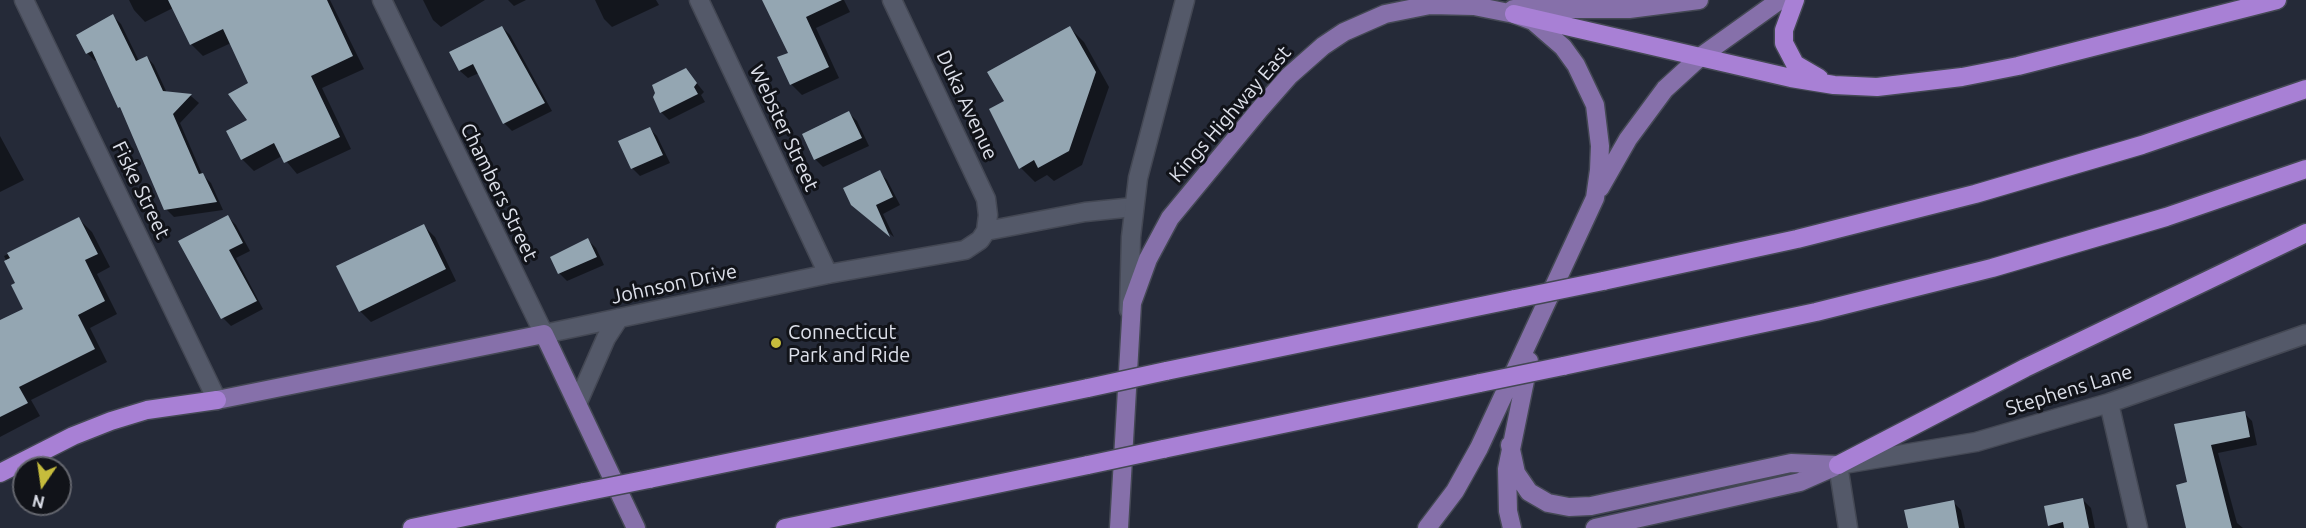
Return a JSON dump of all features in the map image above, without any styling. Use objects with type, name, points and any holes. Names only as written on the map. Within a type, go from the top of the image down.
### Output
[{"type":"highway","points":[[1795,0],[1784,30],[1788,55],[1807,72],[1834,85]]},
{"type":"highway","points":[[1514,14],[1834,85],[1877,87],[1962,77],[2018,66],[2277,0]]},
{"type":"highway","points":[[412,528],[1797,239],[1975,194],[2142,145],[2306,89]]},
{"type":"highway","points":[[785,528],[1816,312],[1992,268],[2166,217],[2306,169]]},
{"type":"highway","points":[[1838,465],[2025,368],[2306,232]]},
{"type":"highway","points":[[0,473],[73,436],[111,421],[147,411],[217,400]]},
{"type":"main road","points":[[1493,8],[1629,9],[1699,0]]},
{"type":"main road","points":[[1595,198],[1617,157],[1647,111],[1675,79],[1700,57],[1779,0]]},
{"type":"main road","name":"Kings Highway East","points":[[1119,528],[1132,303],[1148,259],[1170,218],[1289,76],[1323,46],[1363,22],[1406,9],[1452,4],[1493,8],[1533,21],[1563,47],[1576,65],[1595,105],[1600,146],[1595,198],[1467,471],[1427,528]]},
{"type":"main road","points":[[1512,528],[1507,491],[1510,445],[1538,320]]},
{"type":"main road","name":"Johnson Drive","points":[[217,400],[543,334]]},
{"type":"main road","name":"Chambers Street","points":[[543,334],[578,402],[636,528]]},
{"type":"main road","name":"Stephens Lane","points":[[1510,445],[1516,473],[1529,492],[1548,503],[1569,507],[1591,506],[1791,463],[1838,465]]},
{"type":"main road","name":"Stephens Lane","points":[[1595,528],[1800,483],[1838,465]]},
{"type":"main road","points":[[1122,486],[1132,528]]},
{"type":"street","name":"Fiske Street","points":[[24,0],[217,400]]},
{"type":"street","name":"Chambers Street","points":[[382,0],[543,334]]},
{"type":"street","name":"Webster Street","points":[[699,0],[828,274]]},
{"type":"street","name":"Duka Avenue","points":[[892,0],[986,199],[988,215],[986,231]]},
{"type":"street","points":[[1129,326],[1129,278],[1134,207],[1152,116],[1185,0]]},
{"type":"street","points":[[1425,0],[1452,4]]},
{"type":"street","name":"Johnson Drive","points":[[543,334],[828,274],[964,250],[981,240],[986,231],[1084,212],[1134,207]]},
{"type":"street","points":[[578,402],[606,338],[619,318]]},
{"type":"street","name":"Stephens Lane","points":[[1838,465],[1976,442],[2109,403],[2306,334]]},
{"type":"street","points":[[2109,403],[2138,528]]},
{"type":"street","points":[[1838,465],[1848,528]]},
{"type":"building","points":[[168,0],[327,0],[353,56],[311,76],[340,137],[284,163],[274,143],[241,160],[226,131],[247,120],[228,94],[248,83],[223,29],[190,45]]},
{"type":"building","points":[[762,0],[842,0],[806,17],[829,67],[790,85],[777,57],[788,53]]},
{"type":"building","points":[[113,14],[136,61],[147,56],[163,91],[192,94],[173,114],[199,174],[203,173],[217,202],[164,210],[120,107],[118,108],[92,51],[86,54],[76,35]]},
{"type":"building","points":[[502,26],[545,103],[503,124],[473,64],[459,71],[449,52]]},
{"type":"building","points":[[1070,26],[1096,72],[1069,151],[1038,168],[1034,160],[1019,169],[989,109],[1004,101],[987,72]]},
{"type":"building","points":[[686,68],[697,83],[694,87],[698,94],[660,113],[653,97],[655,93],[652,85]]},
{"type":"building","points":[[849,111],[862,138],[814,160],[802,134]]},
{"type":"building","points":[[650,127],[663,155],[631,169],[618,141]]},
{"type":"building","points":[[880,170],[893,197],[876,205],[890,237],[851,205],[843,188]]},
{"type":"building","points":[[228,215],[243,243],[229,250],[257,301],[221,319],[178,241]]},
{"type":"building","points":[[79,217],[98,254],[85,260],[105,301],[78,315],[95,349],[19,387],[28,403],[0,417],[0,320],[23,309],[11,285],[15,283],[4,261],[10,258],[7,253]]},
{"type":"building","points":[[424,224],[446,269],[359,312],[336,266]]},
{"type":"building","points":[[588,238],[597,257],[558,274],[550,257]]},
{"type":"building","points":[[2245,411],[2250,437],[2211,445],[2232,528],[2186,528],[2176,485],[2187,482],[2174,424]]},
{"type":"building","points":[[2083,498],[2089,528],[2064,528],[2063,522],[2048,526],[2044,506]]},
{"type":"building","points":[[1954,500],[1959,528],[1908,528],[1904,510]]},
{"type":"place","name":"Connecticut Park and Ride","points":[[776,343]]}]
